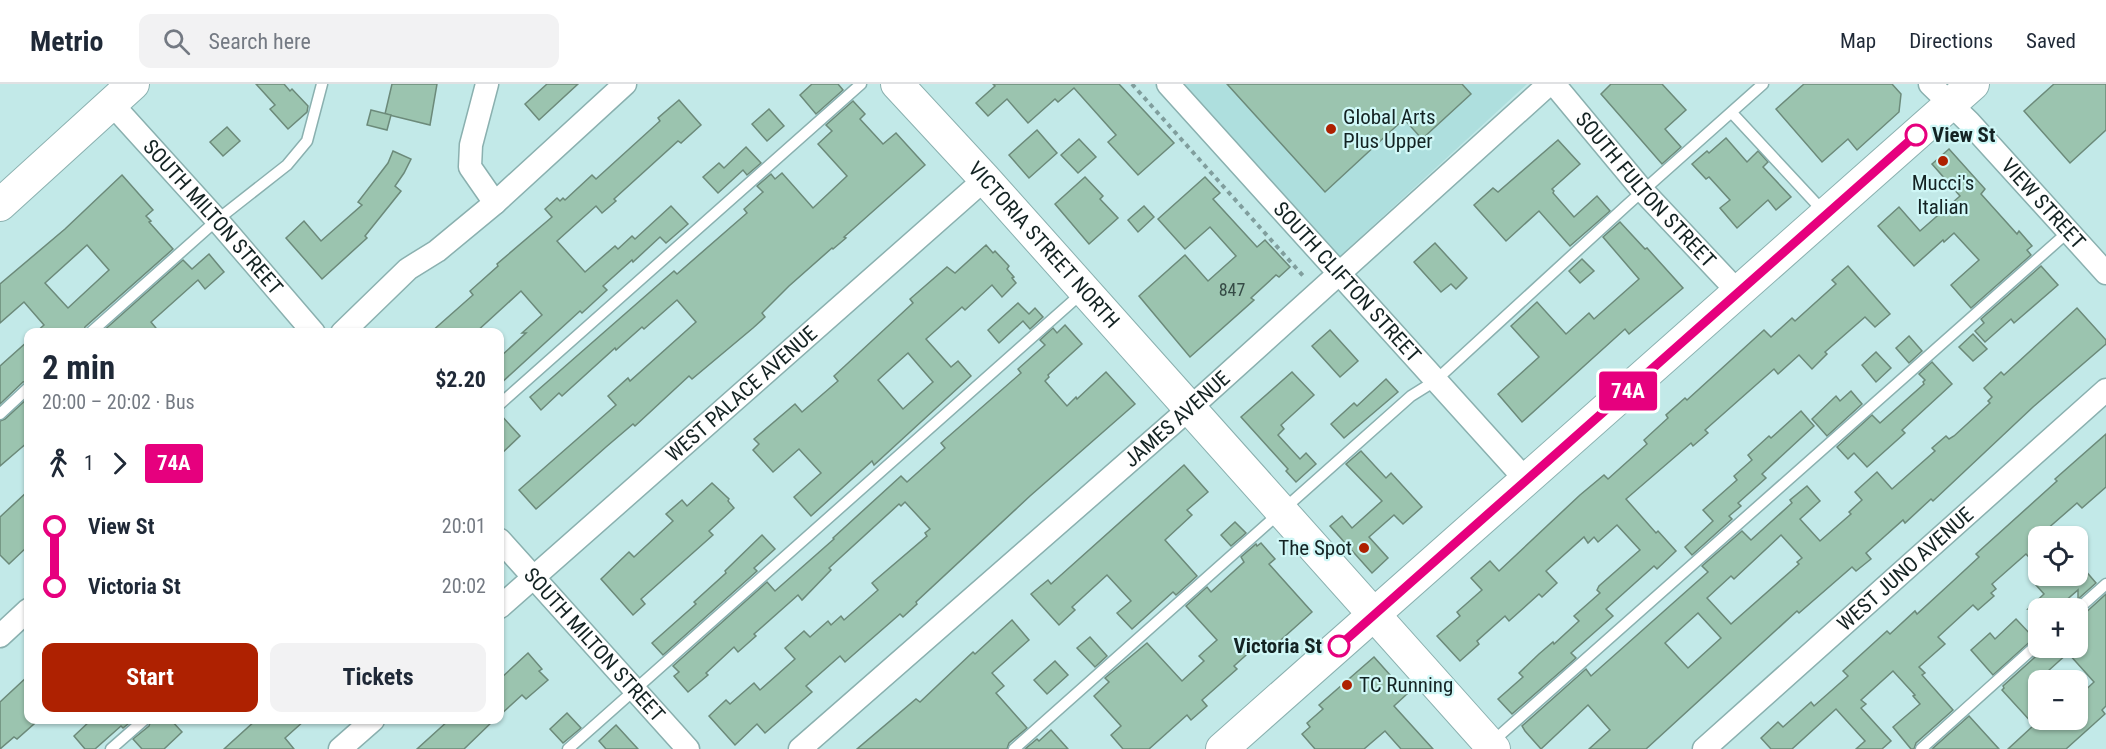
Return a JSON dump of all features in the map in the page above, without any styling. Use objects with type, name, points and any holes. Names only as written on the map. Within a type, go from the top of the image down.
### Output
[{"type":"street","points":[[487,84],[471,145],[470,167],[495,203]]},
{"type":"street","points":[[347,328],[408,269],[436,251],[495,203],[625,84]]},
{"type":"street","name":"VICTORIA STREET NORTH","points":[[897,84],[985,179],[1489,747]]},
{"type":"street","name":"SOUTH CLIFTON STREET","points":[[1168,84],[1526,480]]},
{"type":"street","name":"JAMES AVENUE","points":[[800,749],[1189,409],[1551,84]]},
{"type":"street","name":"SOUTH FULTON STREET","points":[[1551,84],[1643,191],[1739,293]]},
{"type":"street","points":[[1222,749],[1826,215],[1951,91]]},
{"type":"street","name":"VIEW STREET","points":[[1951,91],[2068,232],[2106,273]]},
{"type":"street","name":"SOUTH MILTON STREET","points":[[122,94],[217,220],[310,328]]},
{"type":"street","points":[[0,205],[122,94]]},
{"type":"street","name":"WEST PALACE AVENUE","points":[[504,603],[985,179]]},
{"type":"street","name":"WEST JUNO AVENUE","points":[[1704,749],[2106,390]]},
{"type":"street","name":"SOUTH MILTON STREET","points":[[504,544],[688,749]]},
{"type":"street","points":[[0,636],[24,614]]},
{"type":"street","points":[[340,749],[368,724]]},
{"type":"lane","points":[[96,328],[217,220],[286,165],[307,141],[322,84]]},
{"type":"lane","points":[[504,400],[861,84]]},
{"type":"lane","points":[[1014,749],[1411,396],[1435,381],[1763,84]]},
{"type":"lane","points":[[1732,113],[1826,215]]},
{"type":"lane","points":[[1489,747],[2068,232]]},
{"type":"lane","points":[[568,749],[1084,291]]},
{"type":"lane","points":[[0,414],[24,392]]},
{"type":"lane","points":[[2088,600],[2106,584]]},
{"type":"lane","points":[[1921,749],[2028,653]]},
{"type":"lane","points":[[111,749],[139,724]]},
{"type":"path","points":[[1132,84],[1308,281]]},
{"type":"shaded area","points":[[1183,84],[1527,84],[1340,256]]},
{"type":"building","points":[[256,84],[284,84],[308,106],[307,112],[288,129],[270,109],[275,105]]},
{"type":"building","points":[[392,84],[437,84],[430,125],[385,114]]},
{"type":"building","points":[[547,84],[578,84],[539,120],[525,104]]},
{"type":"building","points":[[812,84],[838,84],[843,90],[816,114],[800,95]]},
{"type":"building","points":[[993,84],[1119,84],[1174,143],[1138,175],[1108,142],[1116,135],[1074,88],[1058,102],[1055,99],[1028,123],[1007,99],[988,116],[976,103],[995,86]]},
{"type":"building","name":"Global Arts Plus Upper","points":[[1227,84],[1462,84],[1471,94],[1422,139],[1404,119],[1325,192]]},
{"type":"building","points":[[1611,84],[1662,84],[1686,110],[1665,129],[1681,147],[1662,164],[1601,94]]},
{"type":"building","points":[[1804,84],[1892,84],[1901,94],[1899,112],[1857,150],[1848,139],[1822,162],[1776,109]]},
{"type":"building","points":[[2054,84],[2106,84],[2106,130],[2070,163],[2024,111]]},
{"type":"building","points":[[679,100],[701,125],[681,143],[678,141],[614,199],[616,201],[602,213],[596,206],[557,241],[585,272],[615,246],[618,249],[632,236],[635,239],[671,206],[688,224],[666,243],[660,237],[633,262],[632,260],[603,286],[607,290],[582,313],[580,311],[504,380],[504,353],[542,315],[521,291],[480,328],[436,328],[473,295],[470,291],[498,266],[497,264],[552,217],[545,209],[557,198],[560,201],[563,198],[565,200],[592,175],[596,179],[660,121],[658,118]]},
{"type":"building","points":[[853,101],[865,114],[860,119],[883,144],[896,133],[925,165],[844,237],[846,238],[789,286],[762,313],[765,317],[753,328],[692,379],[689,376],[635,426],[633,424],[536,509],[519,490],[616,405],[608,396],[628,378],[630,381],[696,322],[677,300],[644,329],[642,327],[616,350],[615,348],[562,396],[559,393],[541,410],[530,397],[674,271],[677,274],[747,213],[744,209],[763,192],[757,186],[771,174],[775,179],[782,173],[813,208],[847,176],[818,144],[832,131],[826,125]]},
{"type":"building","points":[[769,109],[784,126],[767,141],[752,124]]},
{"type":"building","points":[[371,110],[391,115],[387,130],[367,125]]},
{"type":"building","points":[[227,127],[240,141],[223,156],[210,142]]},
{"type":"building","points":[[1037,130],[1057,153],[1029,178],[1009,155]]},
{"type":"building","points":[[1726,138],[1747,162],[1758,151],[1768,162],[1763,167],[1791,197],[1776,210],[1768,200],[1737,228],[1720,208],[1730,200],[1709,177],[1706,179],[1692,164]]},
{"type":"building","points":[[1079,139],[1096,157],[1078,173],[1061,155]]},
{"type":"building","points":[[1558,140],[1580,164],[1552,189],[1553,193],[1574,217],[1597,196],[1610,211],[1570,246],[1539,211],[1506,241],[1474,205],[1493,188],[1498,192]]},
{"type":"building","points":[[746,147],[761,163],[747,175],[743,170],[718,193],[703,177],[719,163],[724,168]]},
{"type":"building","points":[[1949,149],[1985,189],[1981,194],[2017,234],[2019,231],[2032,246],[2027,250],[2031,255],[1971,308],[1951,285],[1979,260],[1954,233],[1914,266],[1878,226],[1899,207],[1920,231],[1960,196],[1932,164]]},
{"type":"building","points":[[393,151],[411,159],[395,186],[401,191],[365,236],[367,238],[322,279],[286,238],[304,221],[321,241],[362,205],[358,202],[388,163]]},
{"type":"building","points":[[122,175],[153,210],[146,216],[151,221],[149,222],[173,249],[85,328],[41,328],[44,325],[24,302],[0,323],[0,284],[65,229]],"holes":[[[87,245],[109,270],[68,308],[45,283]]]},
{"type":"building","points":[[1085,177],[1103,196],[1100,199],[1118,218],[1089,244],[1055,204]]},
{"type":"building","points":[[1205,177],[1220,193],[1213,199],[1257,247],[1265,240],[1290,267],[1279,277],[1276,275],[1251,298],[1254,300],[1190,357],[1139,296],[1185,255],[1208,281],[1236,256],[1210,227],[1185,249],[1158,219]]},
{"type":"building","points":[[1144,206],[1154,217],[1138,232],[1128,220]]},
{"type":"building","points":[[1620,222],[1683,288],[1629,334],[1625,329],[1522,422],[1498,394],[1539,357],[1511,326],[1537,302],[1566,334],[1589,313],[1594,319],[1639,279],[1603,237]]},
{"type":"building","points":[[1435,243],[1467,278],[1456,289],[1451,284],[1441,292],[1414,262]]},
{"type":"building","points":[[986,245],[1009,266],[1007,269],[1016,283],[1002,297],[992,285],[965,310],[962,307],[926,339],[951,367],[958,361],[971,376],[874,465],[872,461],[811,516],[794,497],[821,473],[799,449],[773,472],[753,450],[759,444],[754,439],[795,404],[802,412],[838,381],[834,376],[913,303],[910,299],[947,267],[955,273]],"holes":[[[908,353],[933,382],[903,409],[878,380]]]},
{"type":"building","points":[[209,254],[224,272],[205,289],[198,280],[151,322],[156,328],[107,328],[183,260],[192,269]]},
{"type":"building","points":[[1582,259],[1594,271],[1580,283],[1569,271]]},
{"type":"building","points":[[1848,266],[1890,314],[1875,327],[1865,317],[1825,352],[1827,354],[1812,369],[1799,355],[1778,374],[1774,369],[1705,430],[1708,433],[1693,446],[1691,443],[1626,499],[1656,533],[1658,531],[1676,551],[1657,569],[1654,566],[1606,609],[1613,616],[1571,653],[1576,658],[1512,714],[1498,699],[1523,677],[1519,673],[1579,621],[1574,616],[1600,593],[1597,590],[1599,586],[1640,550],[1617,525],[1598,542],[1594,537],[1588,543],[1584,537],[1546,571],[1557,583],[1542,597],[1539,594],[1509,621],[1505,616],[1477,641],[1479,644],[1460,661],[1437,636],[1460,616],[1457,612],[1482,590],[1471,578],[1490,561],[1499,571],[1580,495],[1604,475],[1608,479],[1647,444],[1644,440],[1668,418],[1666,415],[1685,398],[1687,400],[1764,330],[1771,337],[1792,318],[1795,321],[1836,284],[1832,280]]},
{"type":"building","points":[[2041,266],[2058,285],[2014,323],[2011,319],[1985,342],[1975,331],[1984,323],[1981,319]]},
{"type":"building","points":[[1018,303],[1029,314],[1035,308],[1043,317],[1030,329],[1023,321],[999,343],[988,330]]},
{"type":"building","points":[[2077,308],[2106,340],[2106,344],[2033,407],[1933,501],[1931,499],[1905,523],[1903,520],[1866,553],[1871,559],[1856,571],[1852,567],[1799,613],[1797,611],[1646,749],[1589,749],[1610,730],[1588,705],[1541,749],[1525,731],[1522,726],[1586,669],[1591,676],[1708,572],[1702,566],[1742,531],[1751,540],[1792,503],[1790,500],[1807,486],[1820,501],[1800,519],[1820,541],[1851,514],[1849,512],[1862,500],[1855,492],[1877,472],[1892,489],[1935,451],[1932,448],[1946,436],[1949,439],[1954,436],[1990,403],[1988,401],[1992,397],[1984,388],[2001,372],[2004,375]],"holes":[[[1781,535],[1802,558],[1797,562],[1799,564],[1731,624],[1707,598],[1731,576],[1734,579]],[[1698,613],[1721,638],[1688,668],[1665,643]]]},
{"type":"building","points":[[1065,325],[1082,344],[1048,375],[1045,381],[1067,406],[1106,372],[1135,404],[1030,496],[916,602],[917,604],[903,617],[900,614],[845,662],[840,656],[806,686],[812,692],[765,733],[757,724],[735,745],[709,716],[726,700],[730,704],[754,683],[760,690],[795,659],[785,648],[804,631],[810,637],[828,621],[831,625],[841,616],[844,620],[878,590],[872,583],[927,536],[925,533],[930,529],[905,502],[901,506],[899,504],[829,568],[831,570],[802,600],[798,595],[754,634],[756,636],[738,652],[734,647],[706,673],[708,675],[688,692],[674,676],[679,672],[673,666],[767,582],[775,591],[901,476],[907,482],[945,448],[941,443],[1021,373],[1018,369],[1045,345],[1040,340],[1053,328],[1057,333]]},
{"type":"building","points":[[1330,330],[1358,361],[1340,377],[1312,346]]},
{"type":"building","points":[[1973,334],[1987,349],[1973,361],[1959,347]]},
{"type":"building","points":[[1909,336],[1922,351],[1909,363],[1896,348]]},
{"type":"building","points":[[24,345],[24,382],[0,404],[0,366]]},
{"type":"building","points":[[1876,352],[1891,368],[1876,382],[1862,365]]},
{"type":"building","points":[[1932,362],[1952,384],[1902,430],[1905,433],[1867,467],[1854,453],[1848,459],[1837,447],[1872,415],[1880,423],[1924,384],[1925,380],[1919,374]]},
{"type":"building","points":[[1292,372],[1314,395],[1281,425],[1284,429],[1278,435],[1300,459],[1306,453],[1316,464],[1296,482],[1286,471],[1288,469],[1241,417]]},
{"type":"building","points":[[1386,379],[1398,392],[1344,438],[1331,424],[1354,403],[1357,406]]},
{"type":"building","points":[[1851,391],[1862,404],[1827,436],[1812,419],[1836,396],[1840,401]]},
{"type":"building","points":[[24,402],[24,445],[0,466],[0,421]]},
{"type":"building","points":[[1801,411],[1814,426],[1762,474],[1766,478],[1738,503],[1741,506],[1729,516],[1732,519],[1692,555],[1685,547],[1713,521],[1703,510],[1737,480],[1734,476],[1752,460],[1748,455]]},
{"type":"building","points":[[504,418],[520,436],[504,451]]},
{"type":"building","points":[[2106,434],[2106,487],[2082,508],[2077,503],[2051,526],[2028,526],[2028,556],[2026,554],[1992,584],[1996,589],[1991,593],[1994,596],[1978,610],[1973,605],[1938,637],[1945,644],[1919,667],[1925,673],[1922,675],[1953,710],[1916,743],[1914,749],[1911,749],[1893,727],[1920,704],[1913,696],[1915,695],[1893,671],[1861,700],[1866,704],[1861,708],[1891,741],[1882,749],[1856,749],[1865,741],[1836,709],[1792,749],[1771,749],[1761,738],[1778,722],[1783,727],[1811,702],[1814,706],[1848,676],[1843,671],[1887,631],[1890,634],[1915,611],[1917,614],[1979,557],[1976,554],[2057,481],[2055,479]]},
{"type":"building","points":[[1361,451],[1386,478],[1391,473],[1422,507],[1403,524],[1394,515],[1369,537],[1388,558],[1372,573],[1330,526],[1342,516],[1352,528],[1382,501],[1346,464]]},
{"type":"building","points":[[1184,465],[1208,492],[1187,510],[1192,515],[1165,540],[1197,576],[1176,595],[1173,592],[1132,629],[1117,613],[1131,601],[1107,575],[1072,607],[1075,610],[1059,625],[1031,594],[1048,580],[1051,584]]},
{"type":"building","points":[[712,483],[729,499],[728,501],[734,508],[709,531],[713,535],[641,599],[645,604],[633,615],[601,579],[629,552],[634,557],[673,521],[666,514],[682,500],[687,506]]},
{"type":"building","points":[[24,495],[24,550],[9,564],[0,555],[0,517]]},
{"type":"building","points":[[1235,522],[1246,533],[1231,546],[1221,535]]},
{"type":"building","points":[[762,535],[775,549],[754,568],[757,571],[663,655],[652,643],[696,604],[694,602],[726,573],[725,571]]},
{"type":"building","points":[[1261,543],[1275,559],[1269,564],[1312,612],[1273,647],[1265,638],[1234,666],[1237,669],[1202,700],[1207,706],[1191,720],[1187,715],[1149,749],[1123,749],[1111,735],[1121,726],[1094,696],[1109,682],[1105,678],[1147,643],[1182,681],[1204,661],[1199,656],[1217,640],[1186,606],[1207,587],[1211,592],[1244,562],[1241,557],[1256,544],[1257,546]]},
{"type":"building","points":[[2088,574],[2096,583],[2079,598],[2078,590],[2069,598],[2040,598],[2044,594],[2037,586],[2088,586]]},
{"type":"building","points":[[2106,594],[2106,706],[2102,710],[2105,714],[2088,729],[2088,688],[2094,682],[2088,675],[2088,670],[2083,670],[2072,658],[2088,658],[2088,610]]},
{"type":"building","points":[[2016,619],[2028,632],[2028,643],[1993,675],[1971,650],[1990,633],[1995,639]]},
{"type":"building","points":[[1012,620],[1029,640],[992,673],[1004,686],[996,693],[1027,728],[1009,743],[1007,749],[857,749],[916,699],[920,702],[973,652],[975,654]]},
{"type":"building","points":[[1090,637],[1107,656],[1095,667],[1077,648]]},
{"type":"building","points":[[528,653],[542,669],[539,671],[548,680],[526,699],[522,695],[504,711],[504,675]]},
{"type":"building","points":[[1374,657],[1407,694],[1394,706],[1433,749],[1401,749],[1385,731],[1364,749],[1315,749],[1302,734],[1310,727],[1307,723],[1323,709],[1319,705]]},
{"type":"building","points":[[2034,658],[2062,658],[2049,670],[2028,670],[2028,718],[2002,690],[2003,686]]},
{"type":"building","points":[[1055,661],[1068,675],[1047,694],[1034,680]]},
{"type":"building","points":[[24,680],[24,724],[34,724],[17,739],[14,737],[0,749],[0,702]]},
{"type":"building","points":[[567,713],[581,728],[563,743],[550,729]]},
{"type":"building","points":[[1969,716],[1999,749],[1932,749]]},
{"type":"building","points":[[87,724],[128,724],[123,728],[121,726],[95,749],[85,749],[74,736]]},
{"type":"building","points":[[150,724],[175,724],[182,732],[164,749],[142,749],[133,739]]},
{"type":"building","points":[[252,724],[301,724],[285,738],[294,749],[224,749]]},
{"type":"building","points":[[445,724],[490,724],[464,749],[417,749]]},
{"type":"building","points":[[616,725],[638,749],[606,749],[599,741]]},
{"type":"building","points":[[1051,730],[1068,749],[1025,749],[1037,739],[1039,741]]},
{"type":"building","points":[[2029,730],[2087,730],[2066,749],[2008,749]]},
{"type":"bus line","name":"74A","points":[[1339,646],[1916,135]]},
{"type":"place","name":"Global Arts Plus Upper","points":[[1331,129]]},
{"type":"place","name":"View St","points":[[1916,135]]},
{"type":"place","name":"Mucci's Italian","points":[[1943,161]]},
{"type":"place","name":"The Spot","points":[[1364,548]]},
{"type":"place","name":"Victoria St","points":[[1339,646]]},
{"type":"place","name":"TC Running","points":[[1347,685]]}]
